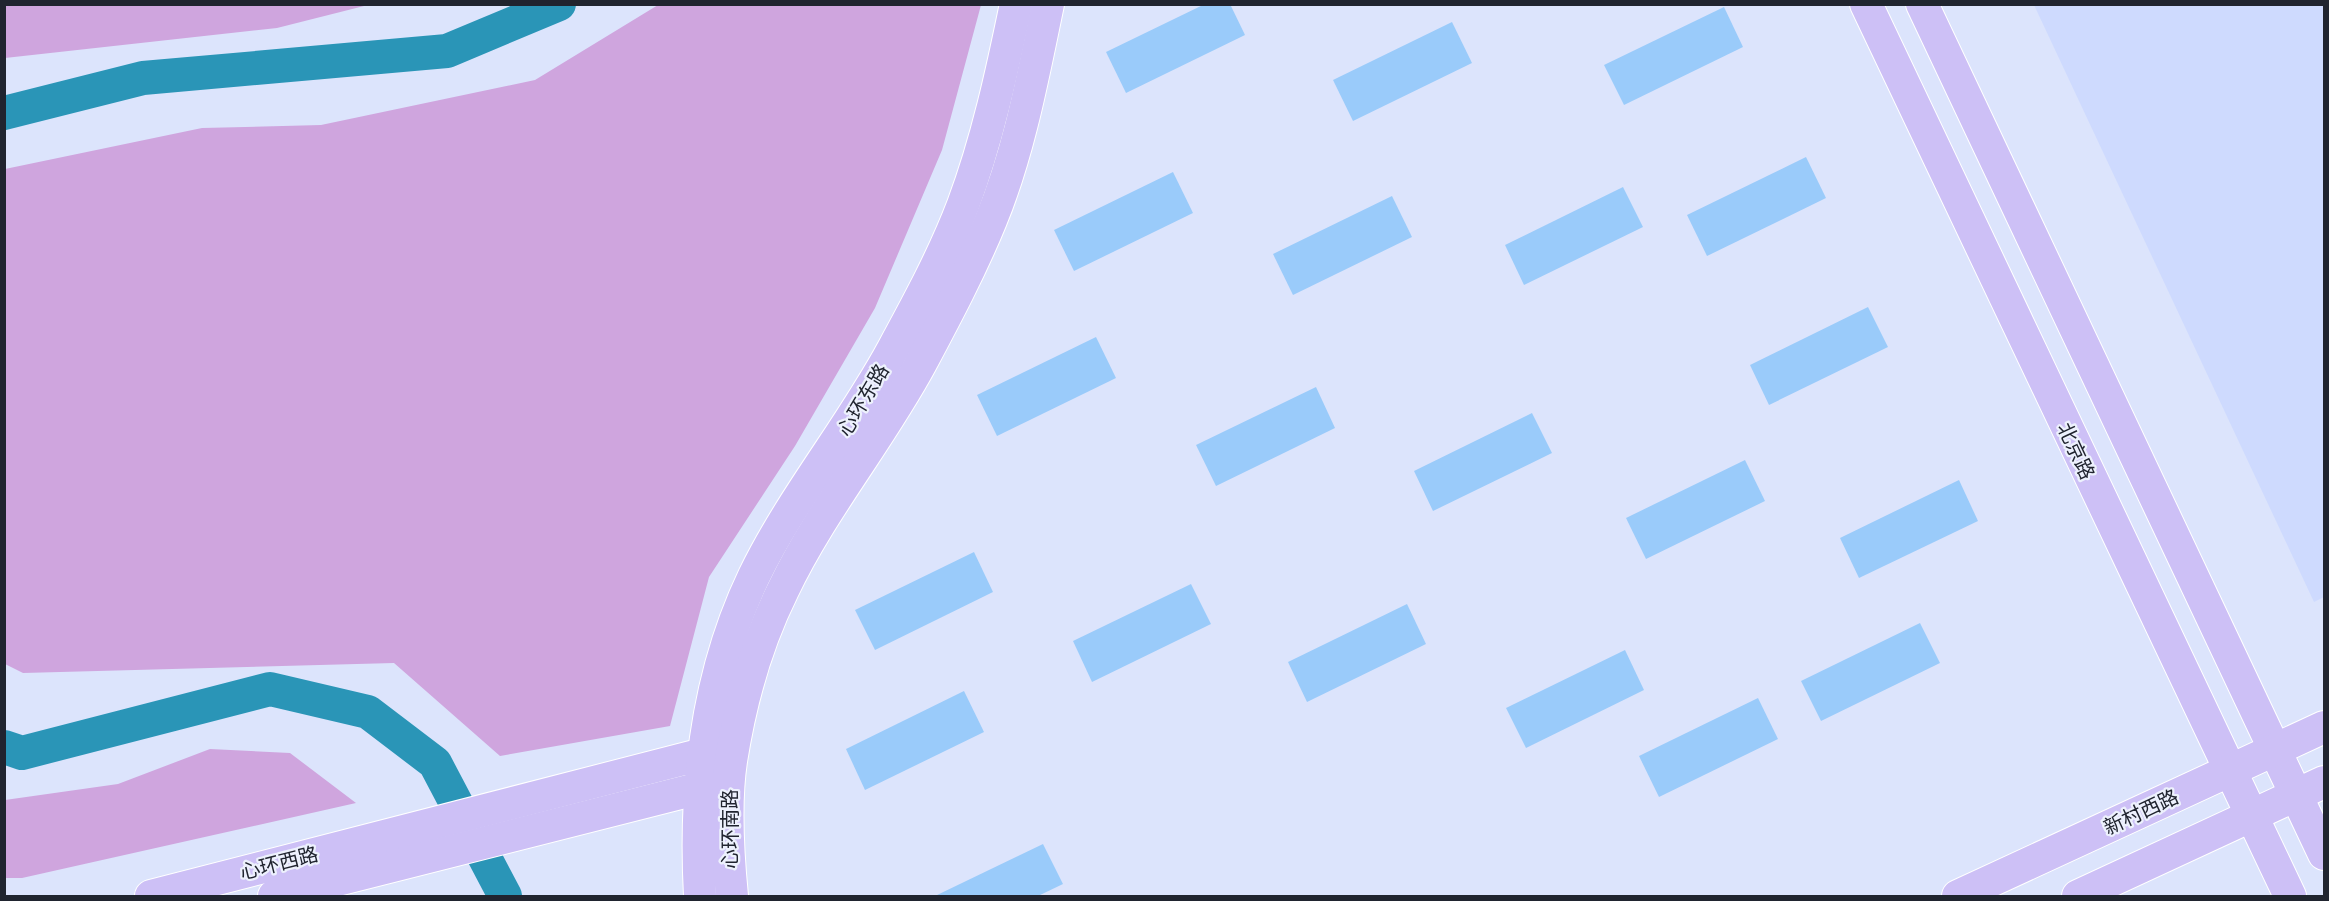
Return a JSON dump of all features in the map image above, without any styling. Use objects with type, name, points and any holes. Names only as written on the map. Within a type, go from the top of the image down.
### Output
[{"type":"main road","name":"心环东路","points":[[717,758],[706,728],[733,625],[755,575],[782,528],[861,406],[927,282],[962,206],[985,140],[1016,4]]},
{"type":"main road","name":"心环东路","points":[[717,758],[763,635],[783,589],[910,383],[961,286],[992,218],[1015,149],[1048,4]]},
{"type":"main road","name":"北京路","points":[[1866,4],[2290,897]]},
{"type":"main road","points":[[1922,4],[2325,854]]},
{"type":"main road","name":"新村西路","points":[[1958,897],[2325,727]]},
{"type":"main road","points":[[700,788],[717,758]]},
{"type":"main road","name":"心环西路","points":[[151,897],[523,801],[717,758]]},
{"type":"main road","name":"心环南路","points":[[717,758],[729,838],[732,897]]},
{"type":"main road","points":[[2078,897],[2325,782]]},
{"type":"main road","name":"心环西路","points":[[274,897],[700,788]]},
{"type":"main road","name":"心环南路","points":[[700,788],[697,838],[700,897]]},
{"type":"shaded area","points":[[4,5],[368,5],[277,28],[5,58]]},
{"type":"shaded area","points":[[658,5],[981,5],[942,150],[875,308],[795,446],[709,577],[670,726],[500,756],[394,663],[23,673],[5,664],[5,169],[202,128],[321,125],[535,80]]},
{"type":"shaded area","points":[[2034,5],[2324,5],[2324,597],[2314,602]]},
{"type":"shaded area","points":[[210,749],[290,753],[356,803],[22,878],[5,878],[5,800],[118,784]]},
{"type":"building","points":[[1205,4],[1230,4],[1245,35],[1126,93],[1106,52]]},
{"type":"building","points":[[1724,7],[1743,47],[1624,105],[1604,65]]},
{"type":"building","points":[[1452,22],[1472,63],[1353,121],[1333,80]]},
{"type":"building","points":[[1806,157],[1826,198],[1707,256],[1687,215]]},
{"type":"building","points":[[1173,172],[1193,213],[1074,271],[1054,230]]},
{"type":"building","points":[[1623,187],[1643,227],[1524,285],[1505,245]]},
{"type":"building","points":[[1392,196],[1412,237],[1293,295],[1273,254]]},
{"type":"building","points":[[1868,307],[1888,347],[1769,405],[1750,365]]},
{"type":"building","points":[[1096,337],[1116,378],[997,436],[977,395]]},
{"type":"building","points":[[1316,387],[1335,428],[1216,486],[1196,445]]},
{"type":"building","points":[[1532,413],[1552,453],[1433,511],[1414,471]]},
{"type":"building","points":[[1745,460],[1765,501],[1646,559],[1626,518]]},
{"type":"building","points":[[1959,480],[1978,521],[1859,578],[1840,538]]},
{"type":"building","points":[[974,552],[993,592],[875,650],[855,610]]},
{"type":"building","points":[[1191,584],[1211,624],[1092,682],[1073,641]]},
{"type":"building","points":[[1407,604],[1426,644],[1307,702],[1288,662]]},
{"type":"building","points":[[1920,623],[1940,663],[1821,721],[1801,681]]},
{"type":"building","points":[[1625,650],[1644,690],[1526,748],[1506,708]]},
{"type":"building","points":[[964,691],[984,732],[865,790],[846,749]]},
{"type":"building","points":[[1758,698],[1778,739],[1659,797],[1639,756]]},
{"type":"building","points":[[1043,844],[1063,884],[1038,896],[935,896]]},
{"type":"waterway","points":[[4,113],[143,78],[447,51],[559,4]]},
{"type":"waterway","points":[[4,747],[22,753],[270,689],[368,712],[435,763],[505,896]]}]
